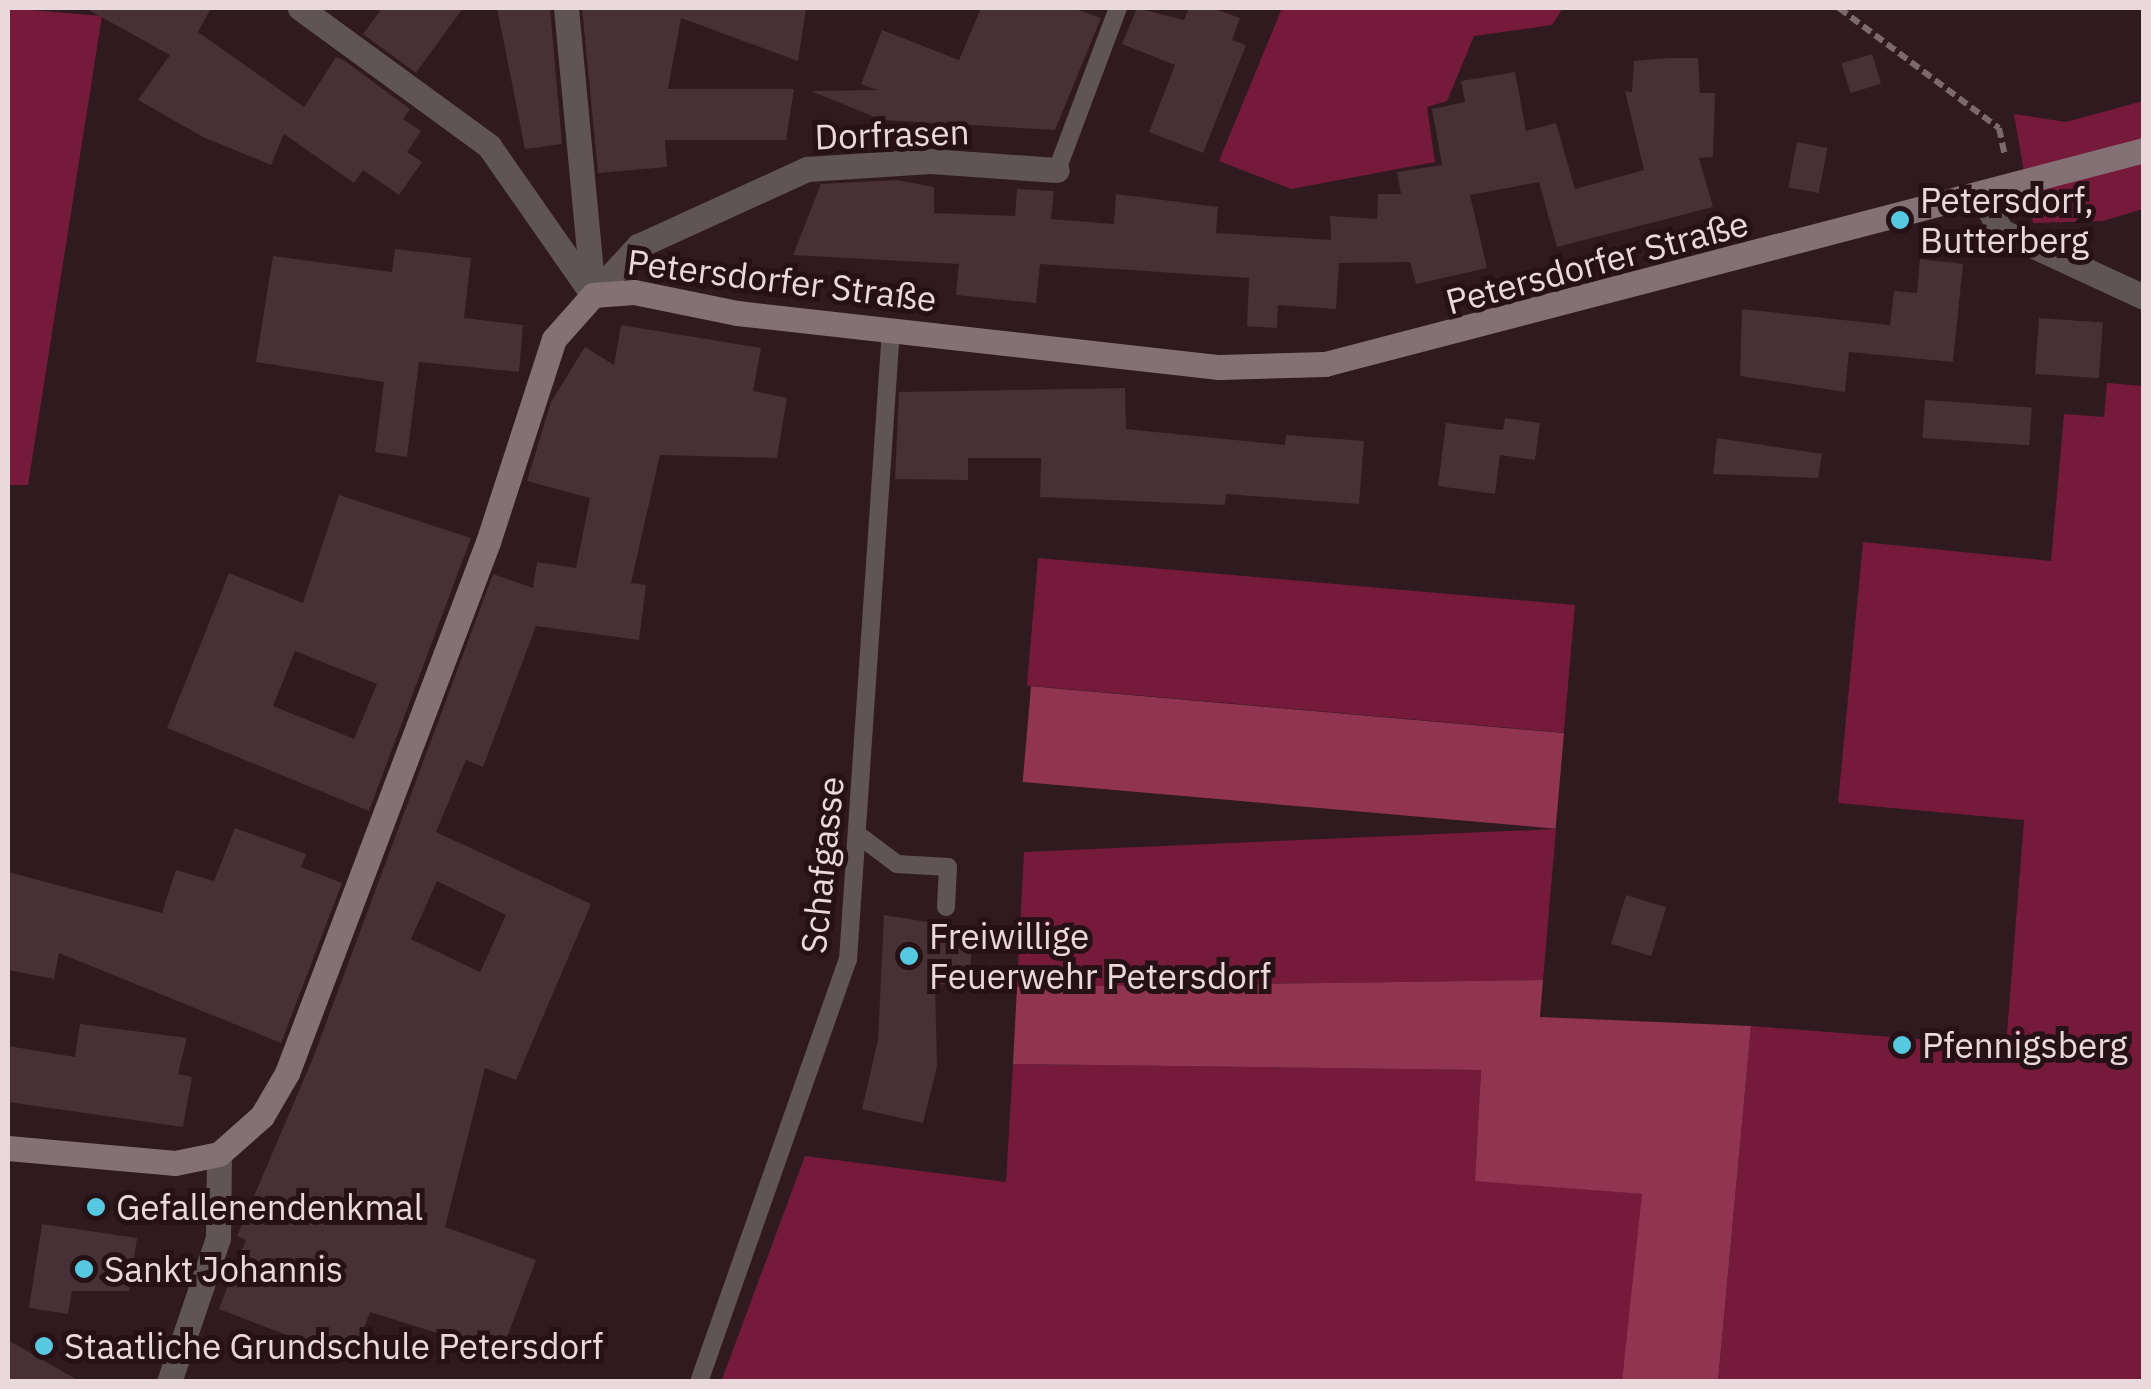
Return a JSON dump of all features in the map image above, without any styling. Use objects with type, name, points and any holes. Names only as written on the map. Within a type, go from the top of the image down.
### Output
[{"type":"main road","name":"Petersdorfer Straße","points":[[219,1154],[262,1116],[288,1073],[488,542],[554,339],[593,294],[634,292],[891,330],[1218,368],[1325,364],[1981,196],[2144,150]]},
{"type":"main road","points":[[8,1148],[175,1164],[219,1154]]},
{"type":"street","points":[[300,8],[488,146],[593,294]]},
{"type":"street","points":[[566,8],[593,294]]},
{"type":"street","name":"Dorfrasen","points":[[593,294],[638,246],[807,168],[930,161],[1058,170]]},
{"type":"street","points":[[1981,196],[2001,231],[2144,298]]},
{"type":"street","points":[[169,1382],[218,1238],[219,1154]]},
{"type":"lane","name":"Dorfrasen","points":[[1058,170],[1118,8]]},
{"type":"lane","name":"Schafgasse","points":[[699,1382],[848,960],[861,837],[891,330]]},
{"type":"lane","points":[[861,837],[897,864],[948,867],[946,907]]},
{"type":"path","points":[[1839,8],[1998,128],[2012,187]]},
{"type":"shaded area","points":[[8,8],[102,16],[28,485],[8,485]]},
{"type":"shaded area","points":[[1282,8],[1563,8],[1552,25],[1474,36],[1447,101],[1427,107],[1435,162],[1291,189],[1219,161]]},
{"type":"shaded area","points":[[2143,101],[2143,209],[2103,221],[2033,223],[2014,114],[2066,122]]},
{"type":"shaded area","points":[[2107,383],[2143,386],[2143,1381],[1718,1382],[1751,1026],[2006,1046],[2024,820],[1838,803],[1863,542],[2051,561],[2064,414],[2104,417]]},
{"type":"shaded area","points":[[1038,558],[1575,605],[1564,733],[1027,686]]},
{"type":"shaded area","points":[[1031,686],[1564,733],[1556,829],[1023,782]]},
{"type":"shaded area","points":[[1556,829],[1543,980],[1017,987],[1024,852]]},
{"type":"shaded area","points":[[1543,980],[1540,1017],[1751,1026],[1718,1381],[1622,1381],[1642,1194],[1475,1181],[1481,1070],[1013,1064],[1017,987]]},
{"type":"shaded area","points":[[1013,1064],[1481,1070],[1475,1180],[1643,1194],[1622,1381],[721,1382],[805,1156],[1006,1182]]},
{"type":"building","points":[[85,8],[211,8],[198,32],[304,107],[336,57],[345,61],[410,109],[403,119],[421,131],[407,152],[422,162],[399,195],[363,170],[354,183],[284,134],[271,165],[203,137],[138,100],[170,55]]},
{"type":"building","points":[[382,8],[463,8],[416,73],[363,34]]},
{"type":"building","points":[[497,8],[550,8],[562,144],[525,149]]},
{"type":"building","points":[[582,8],[806,8],[798,61],[681,18],[668,89],[794,89],[786,140],[665,140],[667,167],[598,173]]},
{"type":"building","points":[[981,8],[1074,8],[1101,18],[1055,130],[882,120],[811,91],[877,90],[861,84],[882,30],[959,60]]},
{"type":"building","points":[[1137,8],[1184,20],[1189,8],[1212,8],[1240,18],[1232,40],[1246,45],[1203,153],[1149,132],[1175,65],[1122,44]]},
{"type":"building","points":[[1872,54],[1881,84],[1850,93],[1841,63]]},
{"type":"building","points":[[1698,58],[1700,93],[1715,93],[1713,157],[1699,158],[1713,207],[1557,247],[1539,182],[1470,195],[1487,268],[1416,284],[1410,262],[1339,263],[1336,309],[1278,305],[1277,328],[1247,326],[1249,278],[1040,264],[1036,303],[956,295],[959,264],[793,255],[821,184],[896,180],[934,187],[934,213],[1015,216],[1017,189],[1054,191],[1051,219],[1114,224],[1116,194],[1218,207],[1216,233],[1331,240],[1330,216],[1377,219],[1378,194],[1401,194],[1397,172],[1442,165],[1432,109],[1465,102],[1461,81],[1515,72],[1526,131],[1556,123],[1575,189],[1644,170],[1625,91],[1632,92],[1634,61]]},
{"type":"building","points":[[1797,142],[1827,148],[1819,193],[1788,187]]},
{"type":"building","points":[[395,249],[471,258],[464,318],[523,325],[519,372],[419,362],[407,457],[375,452],[384,382],[256,362],[273,256],[392,272]]},
{"type":"building","points":[[1920,259],[1963,264],[1953,362],[1849,352],[1845,392],[1740,376],[1742,309],[1890,325],[1894,291],[1917,293]]},
{"type":"building","points":[[2039,318],[2103,322],[2099,378],[2035,374]]},
{"type":"building","points":[[621,325],[761,348],[753,391],[787,398],[777,458],[660,455],[631,583],[646,585],[639,640],[536,626],[483,767],[466,760],[436,832],[591,904],[516,1080],[485,1068],[445,1227],[536,1260],[501,1353],[370,1312],[352,1360],[219,1309],[246,1240],[237,1236],[313,1058],[493,574],[533,588],[537,562],[576,568],[590,498],[527,481],[551,402],[585,347],[614,365]],"holes":[[[437,881],[506,915],[480,972],[411,939]]]},
{"type":"building","points":[[1125,388],[1126,429],[1285,445],[1286,435],[1364,441],[1359,504],[1226,494],[1225,505],[1040,497],[1041,458],[968,458],[968,480],[895,479],[899,392]]},
{"type":"building","points":[[1925,400],[2032,407],[2029,445],[1922,438]]},
{"type":"building","points":[[1505,418],[1540,423],[1535,460],[1500,455],[1495,494],[1438,486],[1446,423],[1503,430]]},
{"type":"building","points":[[1717,438],[1822,454],[1818,478],[1713,474]]},
{"type":"building","points":[[339,495],[471,538],[369,811],[167,728],[229,573],[303,603]],"holes":[[[295,651],[377,684],[354,739],[273,706]]]},
{"type":"building","points":[[235,828],[306,854],[301,867],[342,883],[281,1043],[59,953],[54,979],[8,970],[8,872],[162,913],[176,870],[214,881]]},
{"type":"building","points":[[1626,895],[1666,907],[1651,956],[1611,944]]},
{"type":"building","points":[[884,915],[972,929],[970,986],[935,984],[937,1066],[923,1123],[862,1109],[878,1040]]},
{"type":"building","points":[[80,1024],[187,1038],[178,1074],[192,1077],[183,1127],[8,1102],[8,1046],[75,1057]]},
{"type":"building","name":"Sankt Johannis","points":[[42,1224],[137,1238],[129,1291],[72,1291],[68,1314],[29,1308]]},
{"type":"building","points":[[8,1340],[81,1382],[8,1382]]},
{"type":"place","name":"Petersdorf, Butterberg","points":[[1900,220]]},
{"type":"place","name":"Freiwillige Feuerwehr Petersdorf","points":[[909,956]]},
{"type":"place","name":"Pfennigsberg","points":[[1902,1045]]},
{"type":"place","name":"Gefallenendenkmal","points":[[96,1207]]},
{"type":"place","name":"Sankt Johannis","points":[[84,1269]]},
{"type":"place","name":"Staatliche Grundschule Petersdorf","points":[[44,1346]]}]
